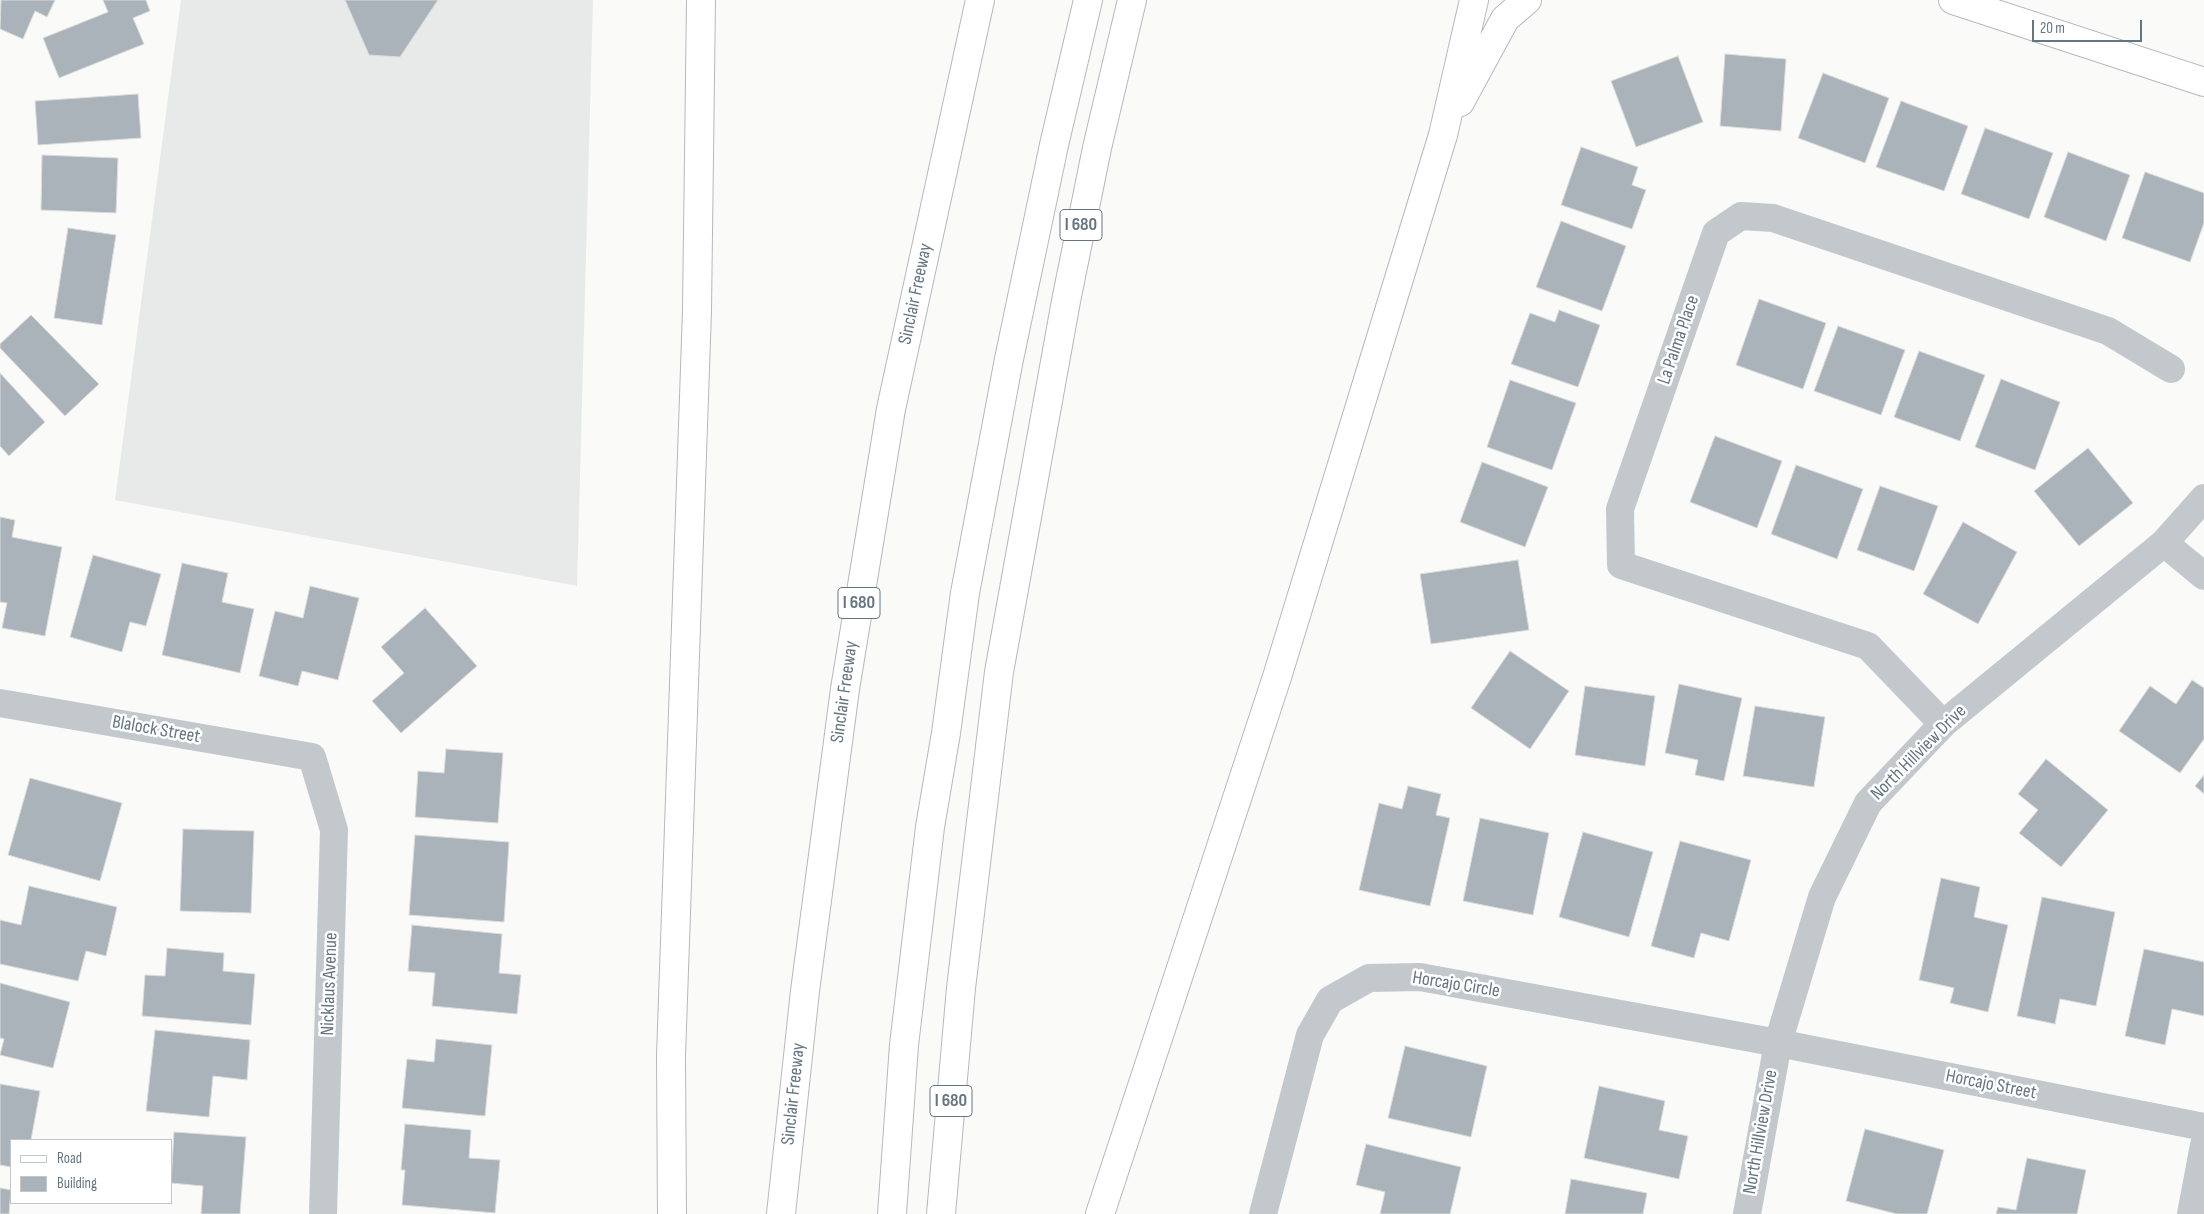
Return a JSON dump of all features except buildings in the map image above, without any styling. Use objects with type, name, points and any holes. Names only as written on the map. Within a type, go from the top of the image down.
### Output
[{"type":"main road","points":[[672,1214],[671,1056],[697,311],[702,0]]},
{"type":"main road","name":"Sinclair Freeway","points":[[781,1214],[805,992],[854,631],[891,409],[980,0]]},
{"type":"main road","name":"I 680","points":[[892,1214],[904,1044],[930,827],[946,733],[965,593],[1009,358],[1054,145],[1088,0]]},
{"type":"main road","name":"I 680","points":[[941,1214],[961,988],[999,672],[1066,301],[1097,148],[1132,0]]},
{"type":"main road","points":[[1100,1214],[1277,677],[1443,134],[1474,0]]},
{"type":"main road","points":[[1443,134],[1505,19],[1527,0]]},
{"type":"main road","points":[[1953,0],[2204,82]]},
{"type":"street","name":"La Palma Place","points":[[1943,724],[1868,646],[1621,565],[1620,509],[1716,233],[1741,216],[1773,218],[2108,330],[2171,368]]},
{"type":"street","name":"North Hillview Drive","points":[[1746,1214],[1778,1043],[1822,897],[1868,803],[1943,724],[2164,543],[2204,498]]},
{"type":"street","points":[[2164,543],[2204,576]]},
{"type":"street","name":"Blalock Street","points":[[0,703],[312,757]]},
{"type":"street","name":"Nicklaus Avenue","points":[[312,757],[334,830],[323,1214]]},
{"type":"street","name":"Horcajo Circle","points":[[1263,1214],[1310,1035],[1330,1000],[1369,978],[1420,977],[1778,1043]]},
{"type":"street","name":"Horcajo Street","points":[[1778,1043],[2204,1127]]},
{"type":"street","points":[[2191,1214],[2204,1145]]},
{"type":"shaded area","points":[[181,0],[593,0],[577,586],[115,500]]}]
